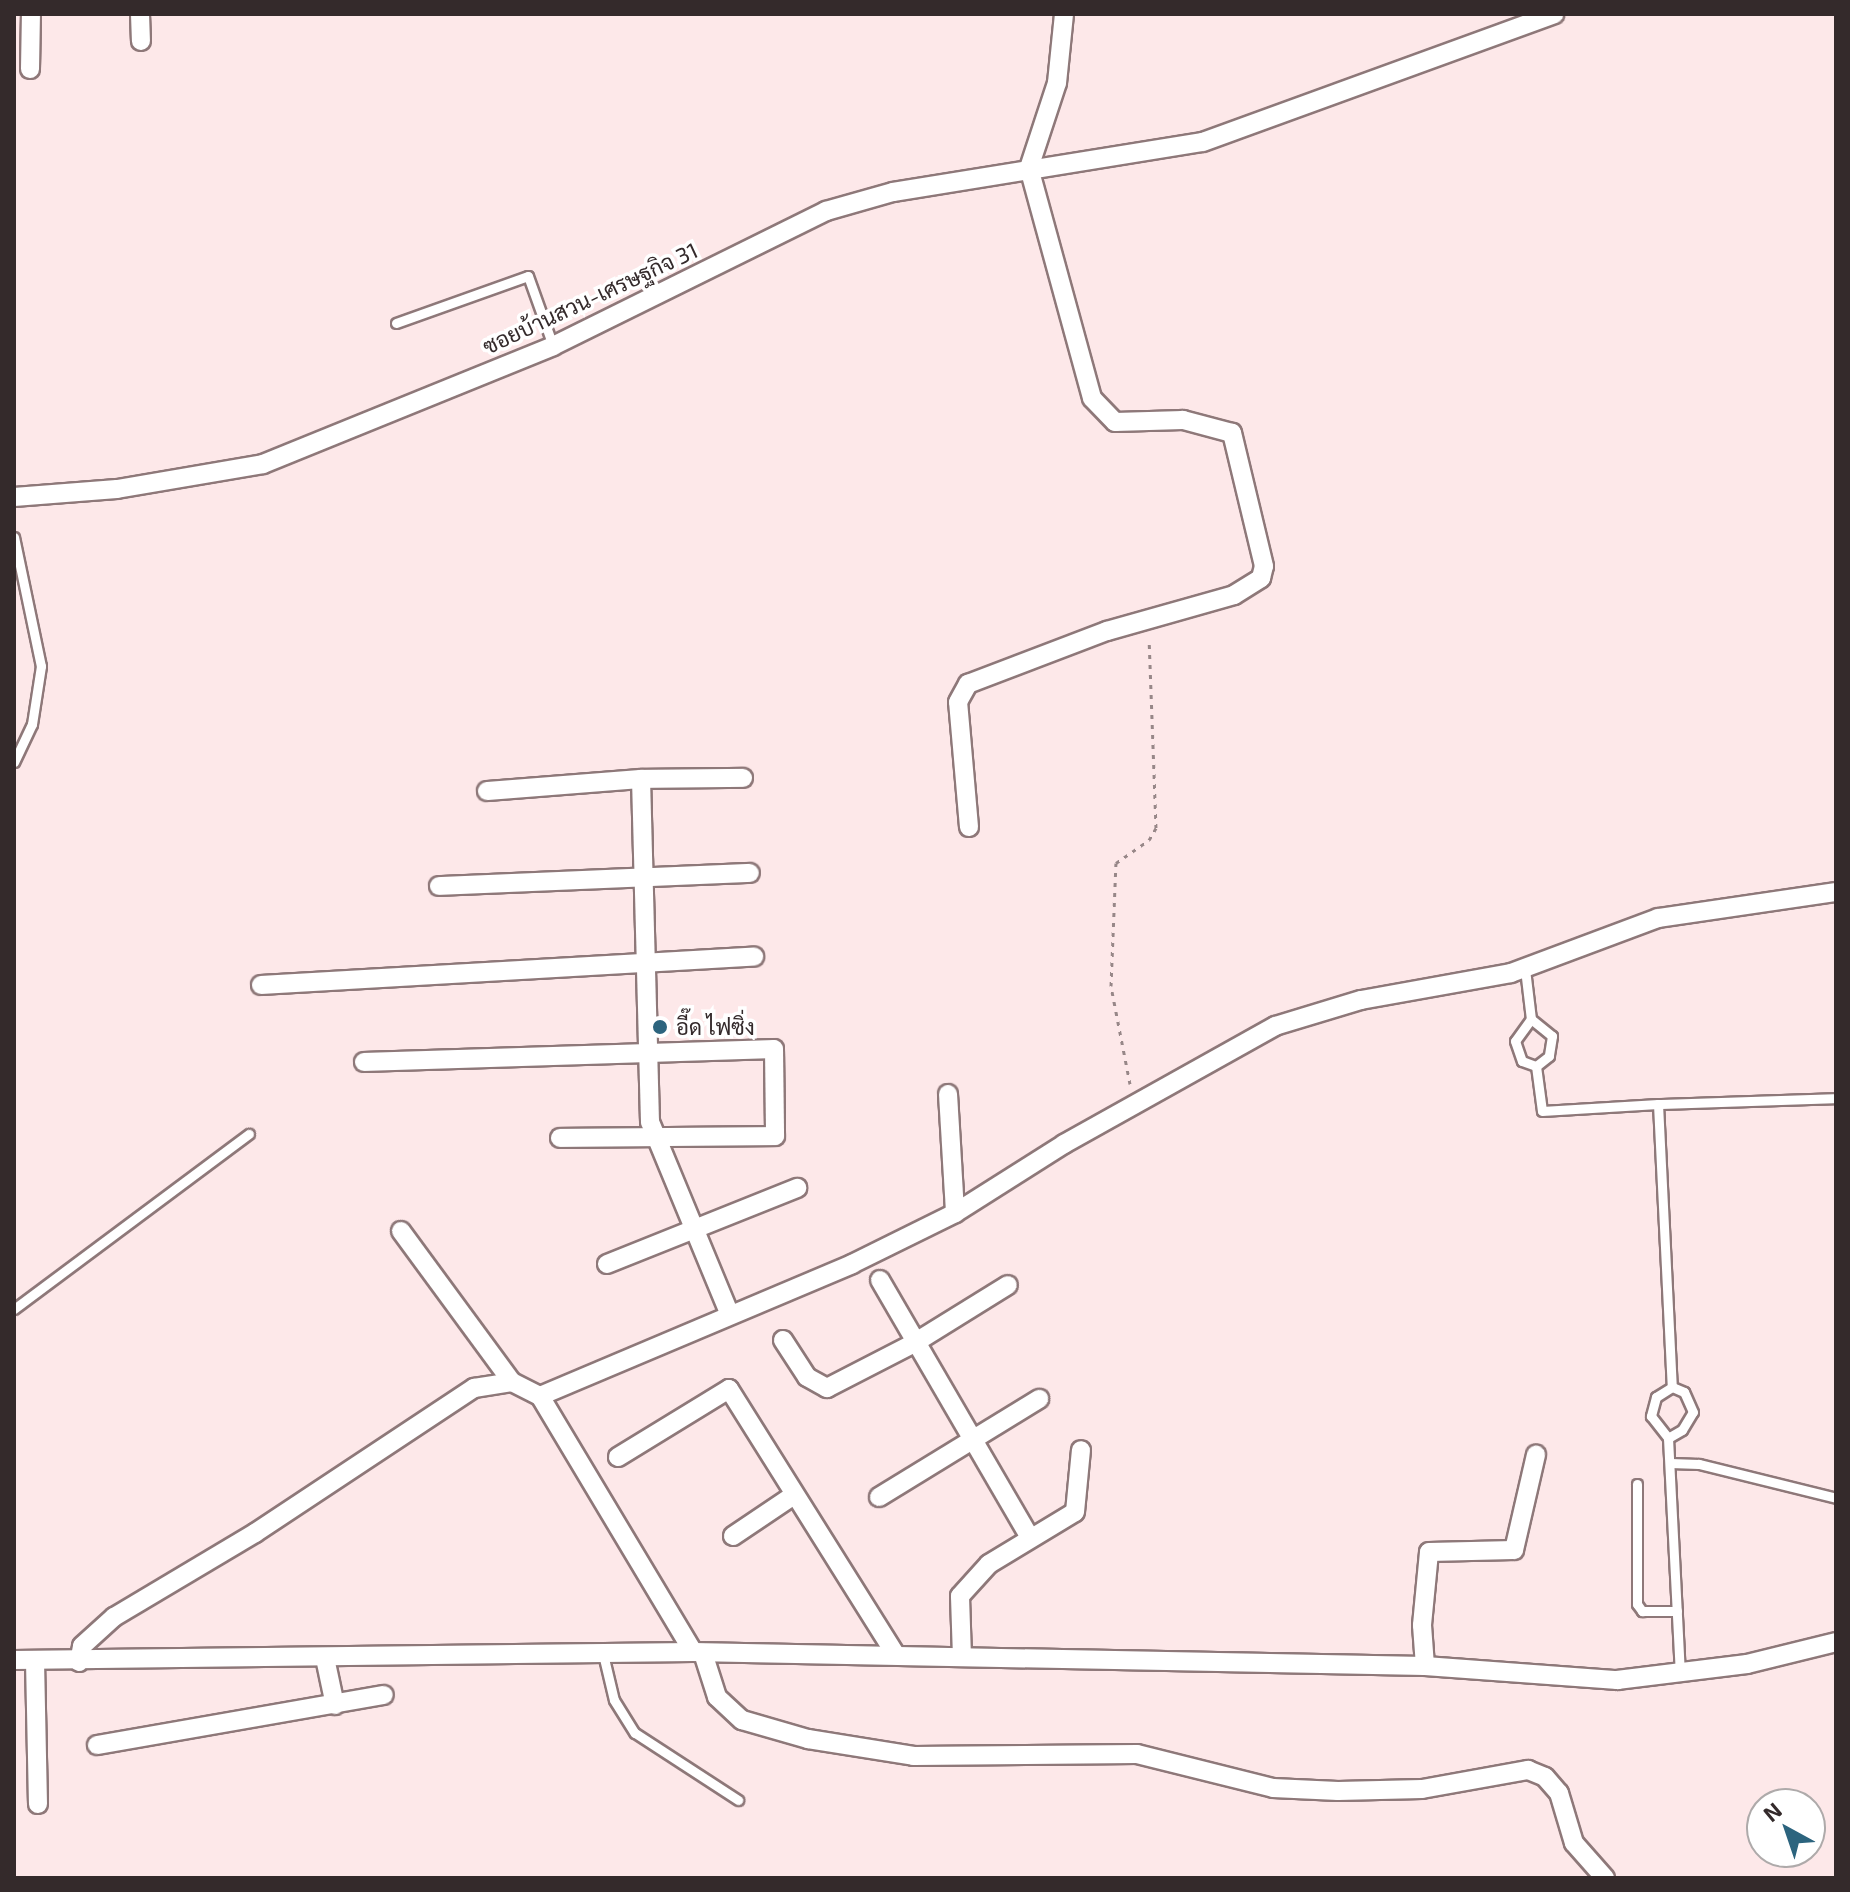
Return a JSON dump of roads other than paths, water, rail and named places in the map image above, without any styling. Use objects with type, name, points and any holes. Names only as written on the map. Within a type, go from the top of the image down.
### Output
[{"type":"street","points":[[30,69],[31,14]]},
{"type":"street","points":[[140,14],[141,41]]},
{"type":"street","points":[[969,827],[961,692],[968,684],[1148,619],[1234,595],[1261,578],[1264,566],[1239,449],[1232,433],[1183,420],[1115,422],[1092,398],[1029,168],[1057,83],[1064,14]]},
{"type":"street","name":"ซอยบ้านสวน-เศรษฐกิจ 31","points":[[14,497],[117,489],[263,464],[553,346],[826,211],[893,192],[1203,142],[1554,14]]},
{"type":"street","points":[[487,791],[641,779],[743,778]]},
{"type":"street","points":[[641,779],[650,1122],[730,1315]]},
{"type":"street","points":[[439,886],[750,873]]},
{"type":"street","points":[[540,1396],[730,1315],[955,1213],[1134,1104],[1275,1026],[1361,1000],[1525,969],[1658,918],[1836,892]]},
{"type":"street","points":[[261,985],[754,957]]},
{"type":"street","points":[[364,1062],[774,1049],[775,1136],[560,1138]]},
{"type":"street","points":[[948,1094],[955,1213]]},
{"type":"street","points":[[607,1264],[797,1188]]},
{"type":"street","points":[[401,1231],[512,1382],[540,1396],[698,1652],[717,1697],[742,1720],[808,1739],[914,1756],[1137,1754],[1273,1788],[1338,1791],[1422,1789],[1528,1770],[1545,1777],[1559,1793],[1574,1843],[1605,1878]]},
{"type":"street","points":[[880,1280],[1030,1538]]},
{"type":"street","points":[[783,1340],[807,1377],[827,1388],[916,1342],[1008,1285]]},
{"type":"street","points":[[79,1662],[82,1646],[114,1617],[255,1533],[453,1399],[474,1388],[512,1382]]},
{"type":"street","points":[[618,1457],[729,1389],[896,1655]]},
{"type":"street","points":[[879,1497],[1039,1399]]},
{"type":"street","points":[[962,1657],[960,1596],[989,1564],[1075,1512],[1081,1450]]},
{"type":"street","points":[[1425,1666],[1422,1625],[1429,1552],[1514,1550],[1536,1455]]},
{"type":"street","points":[[733,1536],[794,1495]]},
{"type":"street","points":[[14,1660],[79,1662],[698,1652],[1425,1666],[1617,1680],[1747,1664],[1836,1642]]},
{"type":"street","points":[[325,1658],[335,1705]]},
{"type":"street","points":[[35,1661],[38,1804]]},
{"type":"street","points":[[97,1745],[384,1695]]},
{"type":"lane","points":[[396,323],[527,276],[553,346]]},
{"type":"lane","points":[[14,537],[41,666],[32,724],[14,762]]},
{"type":"lane","points":[[1525,969],[1531,1019],[1515,1041],[1522,1061],[1536,1066]]},
{"type":"lane","points":[[1531,1019],[1552,1036],[1549,1056],[1536,1066]]},
{"type":"lane","points":[[1536,1066],[1541,1108],[1546,1112],[1658,1104],[1836,1098]]},
{"type":"lane","points":[[1658,1104],[1672,1387]]},
{"type":"lane","points":[[14,1309],[249,1134]]},
{"type":"lane","points":[[1668,1438],[1682,1430],[1693,1412],[1684,1392],[1672,1387]]},
{"type":"lane","points":[[1672,1387],[1651,1406],[1655,1427],[1668,1438],[1680,1672]]},
{"type":"lane","points":[[1670,1463],[1699,1464],[1836,1498]]},
{"type":"lane","points":[[1637,1484],[1637,1604],[1642,1611],[1677,1611]]},
{"type":"lane","points":[[603,1654],[614,1700],[635,1733],[738,1800]]},
{"type":"place","name":"อี๊ด ไฟซิ่ง","points":[[660,1027]]}]
